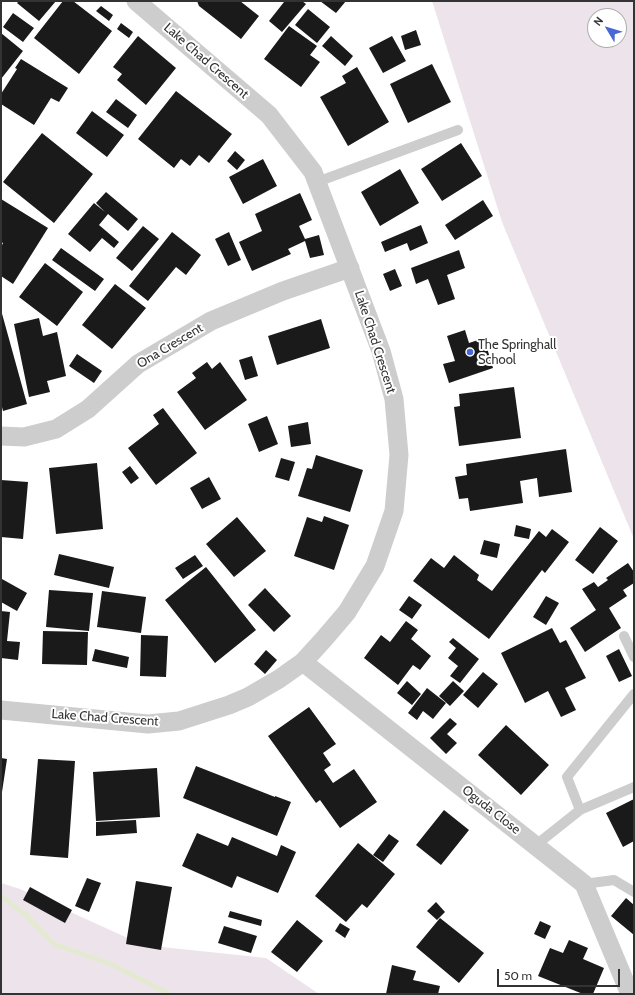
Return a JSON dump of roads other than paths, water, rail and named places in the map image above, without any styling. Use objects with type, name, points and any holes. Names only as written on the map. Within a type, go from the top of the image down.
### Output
[{"type":"street","name":"Lake Chad Crescent","points":[[1,710],[148,724],[179,721],[222,708],[248,697],[279,679],[303,662],[347,612],[375,566],[394,511],[399,455],[394,399],[381,351],[313,172],[269,115],[142,3]]},
{"type":"street","name":"Ona Crescent","points":[[1,436],[24,437],[56,429],[88,409],[138,364],[210,321],[283,291],[350,268]]},
{"type":"street","name":"Oguda Close","points":[[303,662],[584,884],[630,994]]},
{"type":"lane","points":[[317,182],[458,130]]},
{"type":"lane","points":[[624,636],[634,657]]},
{"type":"lane","points":[[580,810],[567,777],[634,694]]},
{"type":"lane","points":[[536,845],[580,810],[634,787]]},
{"type":"lane","points":[[584,884],[614,880],[634,892]]},
{"type":"waterway","points":[[1,896],[25,914],[54,944],[113,965],[169,994]]},
{"type":"place","name":"The Springhall School","points":[[470,352]]}]
